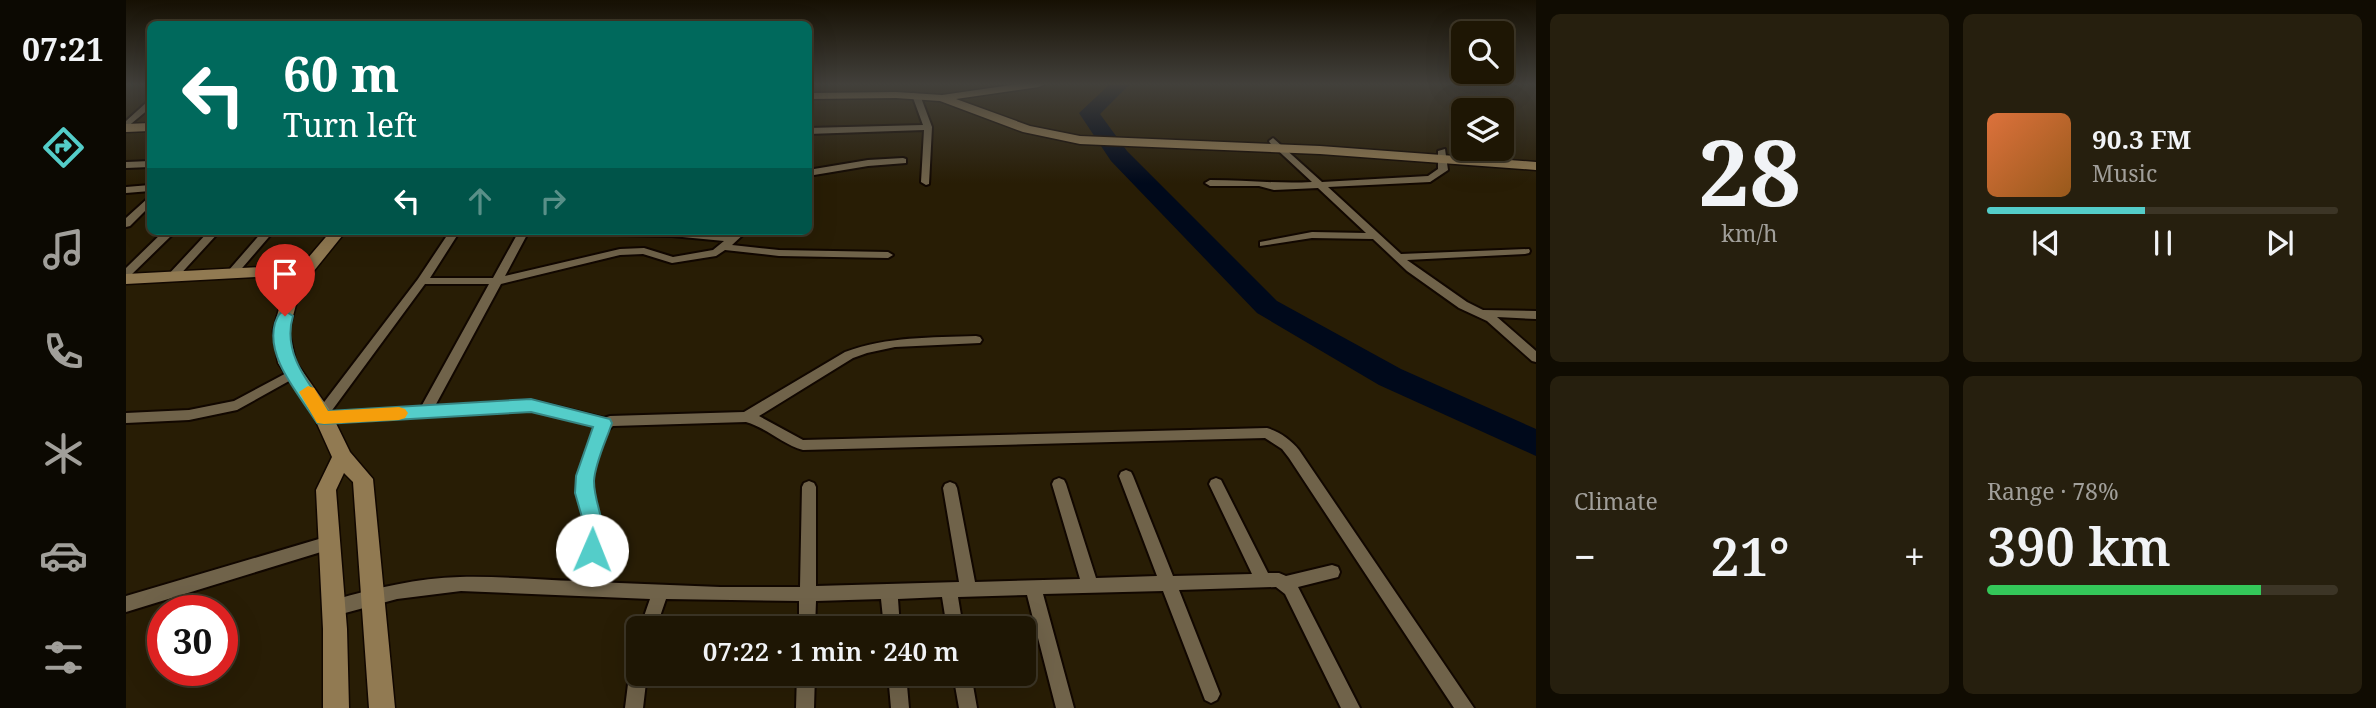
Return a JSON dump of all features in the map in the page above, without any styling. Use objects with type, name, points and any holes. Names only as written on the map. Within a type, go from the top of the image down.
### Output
[{"type":"main road","points":[[995,117],[1034,131],[1082,137],[1536,157]]},
{"type":"main road","points":[[1024,117],[1082,137]]},
{"type":"main road","points":[[127,124],[147,121]]},
{"type":"main road","points":[[127,124],[147,127]]},
{"type":"main road","points":[[1443,155],[1536,166]]},
{"type":"main road","points":[[336,235],[306,270],[289,301],[281,331],[287,363],[323,416],[342,457],[363,479],[382,708]]},
{"type":"main road","points":[[126,277],[306,270]]},
{"type":"main road","points":[[336,708],[334,608],[326,490],[342,457]]},
{"type":"street","points":[[924,117],[928,127],[926,182]]},
{"type":"street","points":[[812,131],[928,127]]},
{"type":"street","points":[[1277,145],[1322,184],[1396,257],[1463,305],[1491,318],[1536,358]]},
{"type":"street","points":[[1210,183],[1259,183],[1274,187],[1430,179],[1443,170],[1443,155]]},
{"type":"street","points":[[812,172],[868,163],[903,161]]},
{"type":"street","points":[[126,165],[147,164]]},
{"type":"street","points":[[126,190],[147,188]]},
{"type":"street","points":[[126,224],[147,204]]},
{"type":"street","points":[[137,214],[147,213]]},
{"type":"street","points":[[126,277],[166,235]]},
{"type":"street","points":[[172,277],[211,235]]},
{"type":"street","points":[[233,272],[265,235]]},
{"type":"street","points":[[323,416],[452,235]]},
{"type":"street","points":[[425,412],[522,235]]},
{"type":"street","points":[[422,281],[499,281],[620,252],[644,251],[672,260],[716,253],[737,235]]},
{"type":"street","points":[[1264,244],[1312,235],[1373,236]]},
{"type":"street","points":[[723,247],[779,253],[888,255]]},
{"type":"street","points":[[1396,257],[1525,251]]},
{"type":"street","points":[[1479,313],[1536,315]]},
{"type":"street","points":[[746,417],[849,355],[866,348],[884,342],[940,343],[976,340]]},
{"type":"street","points":[[126,418],[189,415],[237,405],[294,373]]},
{"type":"street","points":[[323,416],[531,405],[604,423],[618,419],[746,417],[753,418],[788,440],[803,444],[1267,433],[1287,444],[1465,708]]},
{"type":"street","points":[[585,589],[596,531],[585,493],[585,476],[604,423]]},
{"type":"street","points":[[1126,476],[1211,694]]},
{"type":"street","points":[[1059,484],[1090,585]]},
{"type":"street","points":[[1216,484],[1263,579]]},
{"type":"street","points":[[807,616],[809,487]]},
{"type":"street","points":[[950,488],[968,590]]},
{"type":"street","points":[[126,604],[330,543]]},
{"type":"street","points":[[334,608],[374,596],[425,586],[461,584],[660,592],[807,594],[1263,579],[1286,583],[1332,572]]},
{"type":"street","points":[[1286,583],[1351,708]]},
{"type":"street","points":[[1033,587],[1065,708]]},
{"type":"street","points":[[949,590],[953,616]]},
{"type":"street","points":[[652,616],[660,592]]},
{"type":"street","points":[[889,592],[891,616]]},
{"type":"street","points":[[634,708],[637,686]]},
{"type":"street","points":[[805,708],[806,686]]},
{"type":"street","points":[[898,686],[900,708]]},
{"type":"street","points":[[964,686],[968,708]]},
{"type":"waterway","points":[[1092,117],[1119,156],[1267,307],[1390,377],[1536,443]]},
{"type":"slow traffic","points":[[308,392],[324,418],[399,413]]},
{"type":"route","points":[[285,316],[281,331],[287,363],[324,418],[531,405],[604,423],[585,476],[585,493],[596,531],[592,550]]}]
